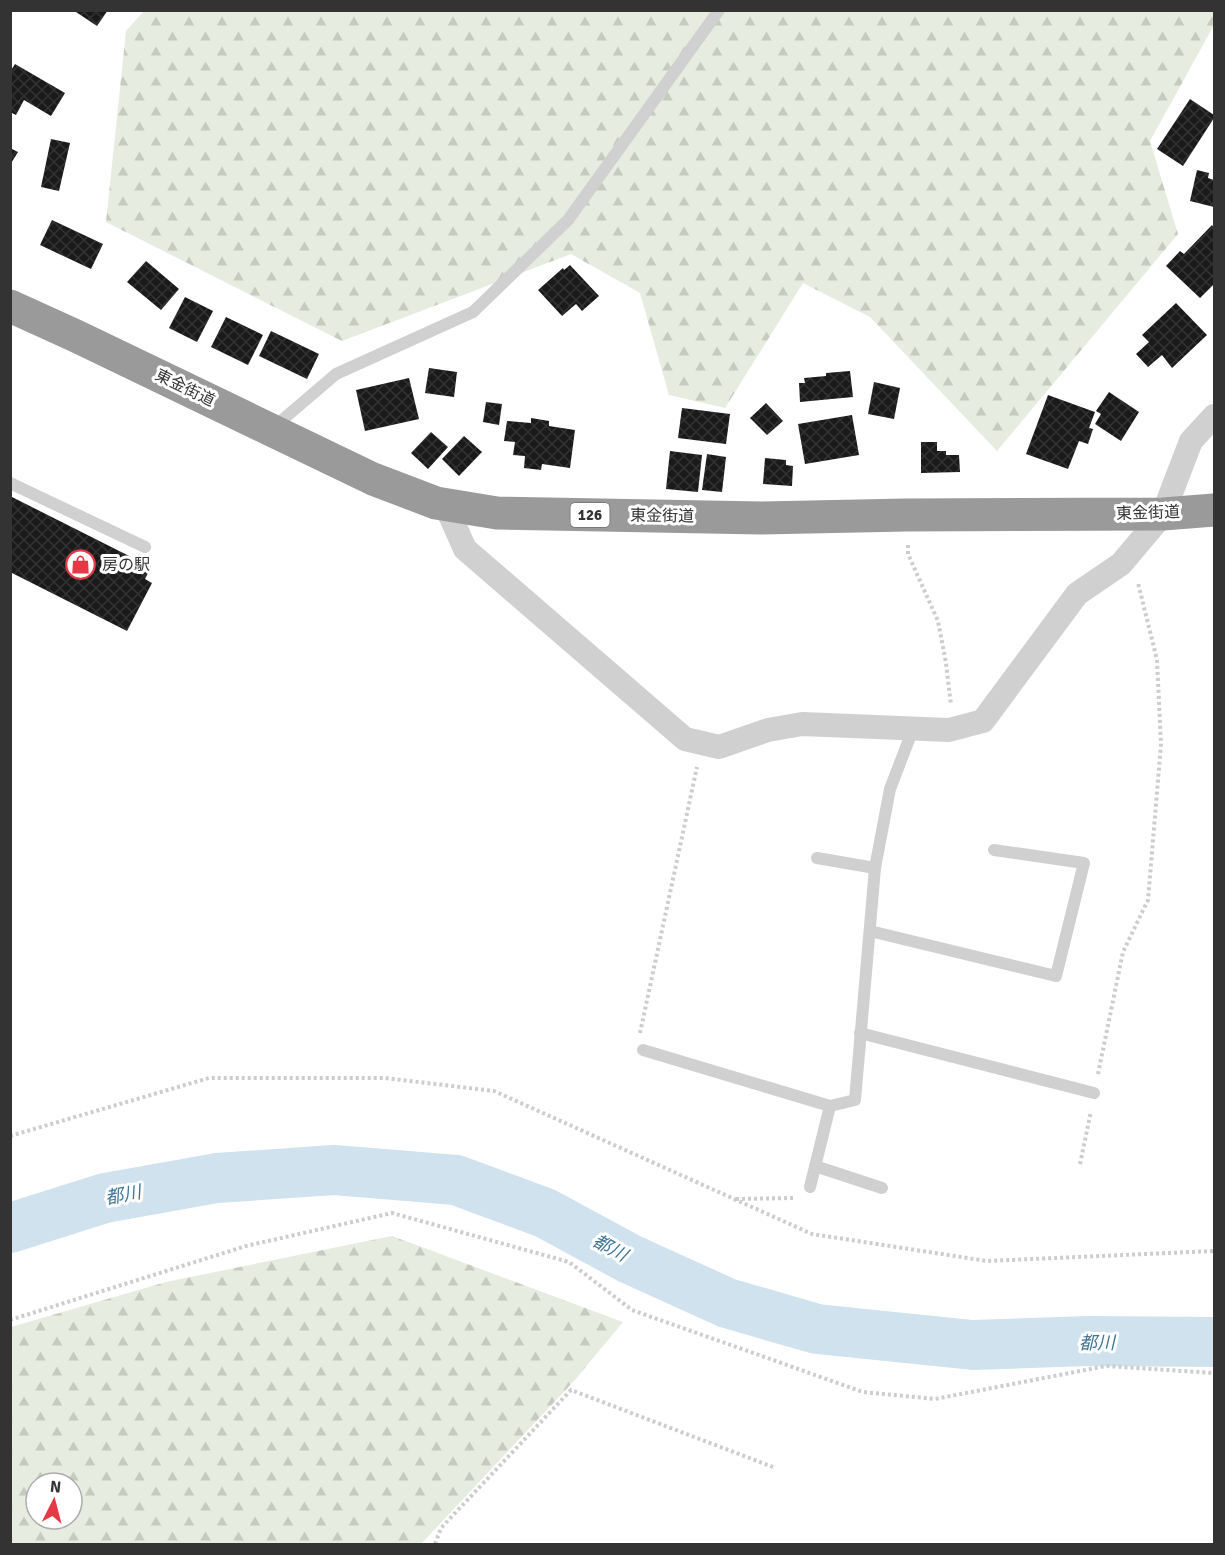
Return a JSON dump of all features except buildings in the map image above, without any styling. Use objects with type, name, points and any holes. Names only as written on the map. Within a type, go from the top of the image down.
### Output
[{"type":"highway","name":"東金街道","points":[[10,306],[67,331],[373,479],[436,503],[497,513],[761,518],[1163,514],[1215,510]]},
{"type":"street","points":[[446,504],[465,549],[685,739],[719,747],[768,730],[802,724],[949,730],[983,721],[1077,594],[1121,564],[1131,553],[1163,514],[1191,441],[1215,416]]},
{"type":"lane","points":[[271,429],[336,374],[473,312],[567,220],[719,10]]},
{"type":"lane","points":[[10,483],[145,547]]},
{"type":"lane","points":[[643,1050],[830,1106],[855,1100],[875,868],[890,789],[913,729]]},
{"type":"lane","points":[[870,931],[1056,975],[1084,863],[994,850]]},
{"type":"lane","points":[[817,858],[875,868]]},
{"type":"lane","points":[[860,1033],[1094,1092]]},
{"type":"lane","points":[[810,1187],[830,1106]]},
{"type":"lane","points":[[816,1166],[882,1188]]},
{"type":"path","points":[[906,515],[908,554],[938,621],[955,729]]},
{"type":"path","points":[[1080,1164],[1123,952],[1148,900],[1161,744],[1157,660],[1131,553]]},
{"type":"path","points":[[643,1050],[638,1038],[702,743]]},
{"type":"path","points":[[10,1136],[209,1078],[385,1078],[494,1092],[812,1234],[987,1262],[1215,1251]]},
{"type":"path","points":[[735,1199],[803,1198],[810,1187]]},
{"type":"path","points":[[10,1320],[246,1246],[392,1213],[569,1262],[632,1311],[863,1392],[935,1399],[1106,1366],[1215,1373]]},
{"type":"path","points":[[435,1545],[441,1528],[571,1390],[773,1467]]},
{"type":"green space","points":[[144,11],[1214,11],[1214,25],[1150,141],[1178,234],[997,451],[870,317],[803,283],[725,408],[669,395],[640,293],[571,254],[342,341],[106,222],[126,31]]},
{"type":"green space","points":[[392,1236],[623,1322],[574,1381],[421,1544],[11,1544],[11,1327],[166,1282]]},
{"type":"waterway","name":"都川","points":[[10,1228],[105,1198],[217,1178],[334,1170],[456,1180],[545,1213],[630,1259],[727,1303],[817,1329],[973,1345],[1087,1341],[1214,1342]]},
{"type":"place","name":"房の駅","points":[[81,565]]}]
